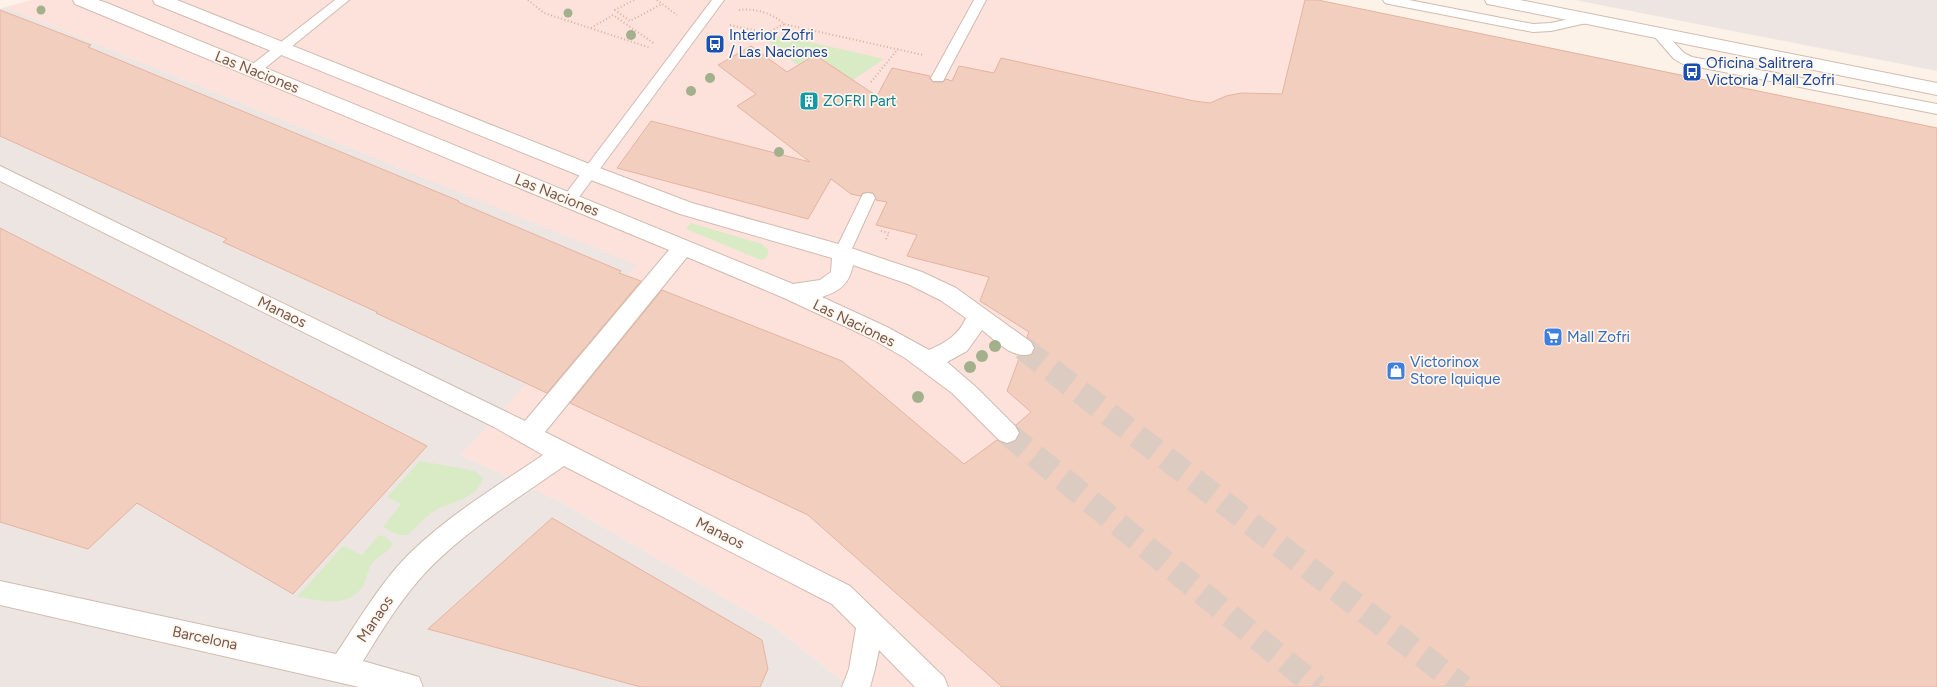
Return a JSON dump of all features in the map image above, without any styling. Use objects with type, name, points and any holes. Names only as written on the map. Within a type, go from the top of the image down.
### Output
[{"type":"street","name":"Las Naciones","points":[[81,0],[792,292],[886,337],[927,360],[962,387],[1007,433]]},
{"type":"street","name":"Las Naciones","points":[[161,0],[590,172],[687,209],[842,253],[914,278],[948,294],[978,314],[1023,348]]},
{"type":"street","points":[[1493,0],[1937,89]]},
{"type":"street","name":"Manaos","points":[[0,173],[502,420],[563,454],[841,595],[934,687]]},
{"type":"street","points":[[528,435],[683,247]]},
{"type":"street","points":[[792,292],[814,290],[830,286],[841,276],[844,265],[842,253]]},
{"type":"street","points":[[927,360],[946,354],[962,344],[973,330],[978,314]]},
{"type":"street","name":"Manaos","points":[[342,669],[398,586],[418,563],[443,540],[487,506],[563,454]]},
{"type":"street","name":"Barcelona","points":[[0,593],[342,669],[409,687]]},
{"type":"street","points":[[856,687],[862,669],[870,624]]},
{"type":"lane","points":[[254,70],[343,0]]},
{"type":"lane","points":[[569,200],[718,0]]},
{"type":"lane","points":[[938,78],[980,0]]},
{"type":"lane","points":[[1389,0],[1533,28],[1551,27],[1587,19]]},
{"type":"lane","points":[[1658,33],[1679,56],[1688,61],[1937,109]]},
{"type":"lane","points":[[842,253],[868,198]]},
{"type":"path","points":[[528,0],[544,13],[651,48]]},
{"type":"path","points":[[634,0],[616,10],[630,21],[662,4]]},
{"type":"path","points":[[657,0],[678,15]]},
{"type":"path","points":[[734,12],[746,9],[776,16],[784,24],[929,56]]},
{"type":"path","points":[[591,28],[613,15],[655,44]]},
{"type":"path","points":[[725,24],[767,33],[784,24]]},
{"type":"path","points":[[871,82],[898,49]]},
{"type":"shaded area","points":[[31,0],[1318,0],[1937,128],[1937,687],[850,687],[776,628],[561,502],[461,455],[636,265],[6,7]]},
{"type":"shaded area","points":[[1575,0],[1937,0],[1937,71]]},
{"type":"shaded area","points":[[6,7],[637,265],[461,455],[561,502],[776,628],[850,687],[0,687],[0,9]]},
{"type":"green space","points":[[778,37],[788,37],[884,59],[853,80],[815,55],[798,65],[766,40]]},
{"type":"green space","points":[[691,223],[762,244],[768,249],[768,254],[765,259],[761,260],[686,229]]},
{"type":"green space","points":[[420,461],[474,471],[483,477],[480,485],[469,496],[431,513],[408,535],[398,535],[383,527],[401,504],[387,497]]},
{"type":"green space","points":[[379,535],[386,537],[392,543],[391,547],[372,563],[363,586],[357,593],[350,598],[333,601],[297,597],[343,546],[362,555]]},
{"type":"building","points":[[1305,0],[1318,0],[1937,128],[1937,687],[1002,687],[808,515],[570,403],[662,290],[842,361],[964,464],[997,440],[1006,444],[1016,441],[1020,434],[1016,425],[1031,412],[1007,391],[1020,356],[1031,355],[1035,349],[1032,341],[1027,337],[1029,332],[980,301],[989,277],[907,256],[917,235],[876,225],[887,202],[876,200],[873,193],[863,193],[860,196],[851,194],[831,179],[808,219],[617,168],[651,121],[810,162],[737,106],[756,94],[718,65],[751,46],[787,72],[815,55],[877,96],[892,68],[930,76],[930,79],[933,82],[943,82],[946,79],[952,81],[959,66],[994,73],[1001,58],[1194,101],[1210,103],[1226,96],[1242,93],[1282,94]]},
{"type":"building","points":[[0,10],[91,45],[88,47],[459,201],[458,202],[621,271],[619,273],[641,281],[547,393],[376,313],[377,312],[223,242],[227,239],[0,136]]},
{"type":"building","points":[[0,228],[427,446],[293,594],[137,503],[88,549],[0,522]]},
{"type":"building","points":[[552,518],[762,640],[768,669],[760,687],[641,687],[428,629]]},
{"type":"tunnel","points":[[1023,348],[1463,687]]},
{"type":"tunnel","points":[[1007,433],[1317,687]]},
{"type":"place","name":"Interior Zofri / Las Naciones","points":[[715,44]]},
{"type":"place","name":"Oficina Salitrera Victoria / Mall Zofri","points":[[1692,72]]},
{"type":"place","name":"ZOFRI Part","points":[[809,101]]},
{"type":"place","name":"Mall Zofri","points":[[1553,337]]},
{"type":"place","name":"Victorinox Store Iquique","points":[[1396,371]]}]
